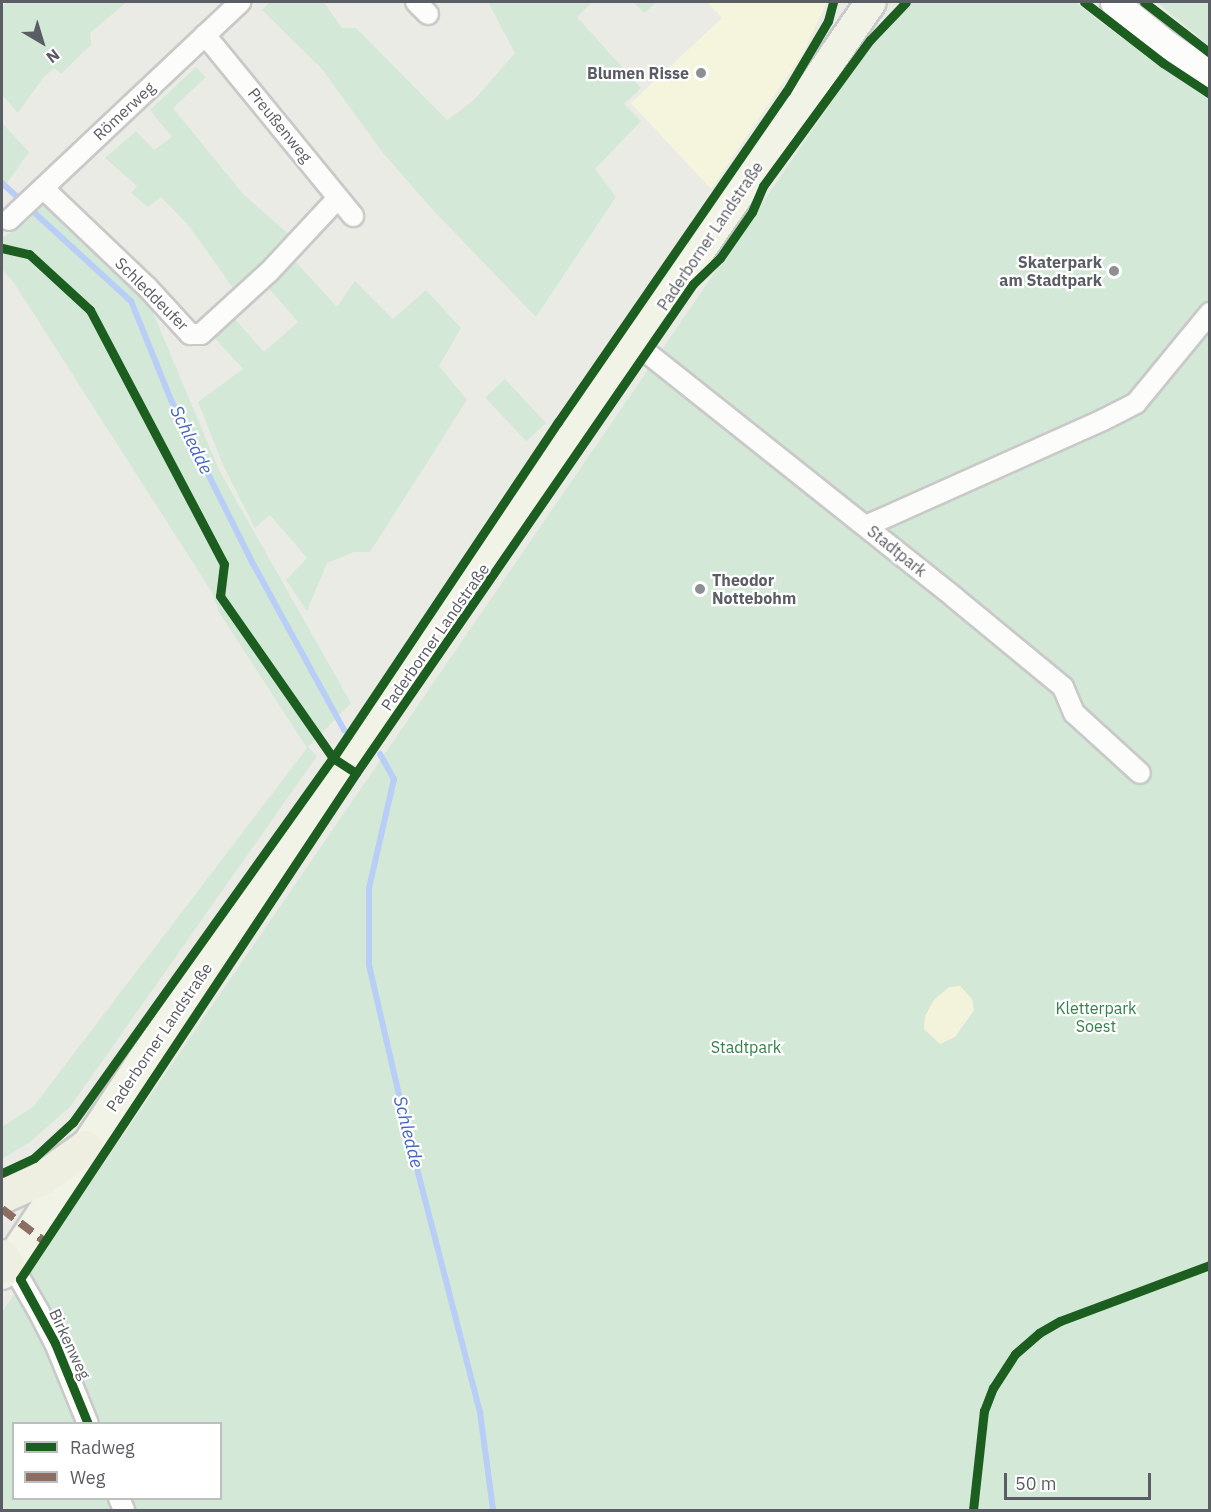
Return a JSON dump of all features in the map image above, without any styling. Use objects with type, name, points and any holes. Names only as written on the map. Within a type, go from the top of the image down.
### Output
[{"type":"highway","points":[[2,1196],[42,1178],[85,1147]]},
{"type":"main road","name":"Paderborner Landstraße","points":[[3,1265],[871,2]]},
{"type":"main road","points":[[1114,2],[1166,44],[1209,74]]},
{"type":"street","name":"Römerweg","points":[[9,220],[240,2]]},
{"type":"street","name":"Preußenweg","points":[[205,35],[353,216]]},
{"type":"street","name":"Schleddeufer","points":[[44,189],[147,287],[190,334],[201,334],[268,272],[338,198]]},
{"type":"street","points":[[866,526],[1093,425],[1136,403],[1209,314]]},
{"type":"street","name":"Stadtpark","points":[[636,344],[866,526],[1063,687],[1074,713],[1140,773]]},
{"type":"street","name":"Birkenweg","points":[[3,1265],[20,1279],[51,1334],[87,1422]]},
{"type":"shaded area","points":[[707,2],[827,2],[803,53],[711,189],[631,103],[722,18]]},
{"type":"green space","points":[[8,2],[127,2],[90,33],[91,45],[61,74],[54,68],[43,78],[18,113],[2,95],[2,7]]},
{"type":"green space","points":[[270,2],[324,2],[342,28],[356,28],[447,120],[474,100],[515,53],[488,2],[592,2],[577,17],[641,88],[624,104],[641,121],[595,169],[616,197],[536,317],[431,208],[384,154],[321,68],[262,10]]},
{"type":"green space","points":[[633,2],[657,2],[644,13]]},
{"type":"green space","name":"Stadtpark","points":[[912,2],[1075,2],[1209,98],[1209,1510],[2,1510],[2,1312],[872,43]]},
{"type":"green space","points":[[1157,2],[1209,2],[1209,46]]},
{"type":"green space","points":[[196,67],[206,77],[173,108],[243,194],[293,238],[238,295],[189,226],[161,197],[148,207],[131,193],[137,186],[105,158],[136,131],[154,150],[172,137],[150,110]]},
{"type":"green space","points":[[2,123],[29,152],[2,190]]},
{"type":"green space","points":[[46,203],[144,291],[219,470],[351,703],[308,747],[317,756],[70,1107],[30,1142],[2,1159],[2,1127],[33,1107],[307,748],[219,612],[213,594],[14,283],[2,269],[2,238],[24,224]]},
{"type":"green space","points":[[296,262],[337,307],[355,281],[393,319],[426,290],[461,328],[439,366],[467,400],[370,552],[354,552],[327,563],[307,611],[286,580],[307,558],[270,515],[255,528],[223,465],[198,402],[243,369],[212,335],[234,318],[264,352],[298,322],[267,286]]},
{"type":"green space","points":[[505,379],[546,423],[526,441],[485,397]]},
{"type":"sand","points":[[960,986],[972,999],[974,1010],[955,1037],[940,1044],[924,1029],[925,1016],[934,1000],[949,987]]},
{"type":"waterway","name":"Schledde","points":[[2,183],[131,301],[171,400],[251,560],[344,730]]},
{"type":"waterway","name":"Schledde","points":[[380,754],[394,779],[369,888],[369,965],[407,1130],[480,1412],[493,1510]]},
{"type":"marked path","points":[[2,1209],[44,1241]]},
{"type":"cycle path","points":[[2,1173],[34,1158],[73,1122],[333,758],[558,422],[786,92],[828,21],[833,2]]},
{"type":"cycle path","points":[[87,1422],[55,1343],[20,1279],[356,773],[693,284],[720,258],[752,212],[763,186],[870,40],[906,2]]},
{"type":"cycle path","points":[[1084,2],[1163,63],[1210,94]]},
{"type":"cycle path","points":[[1144,2],[1210,53]]},
{"type":"cycle path","points":[[2,248],[29,254],[90,310],[224,564],[220,596],[333,758],[356,773]]},
{"type":"cycle path","points":[[973,1510],[984,1411],[993,1388],[1015,1354],[1039,1333],[1060,1321],[1210,1265]]},
{"type":"place","name":"Blumen Risse","points":[[701,73]]},
{"type":"place","name":"Skaterpark am Stadtpark","points":[[1114,271]]},
{"type":"place","name":"Theodor Nottebohm","points":[[700,589]]},
{"type":"park label","name":"Kletterpark Soest","points":[[1096,1017]]}]
